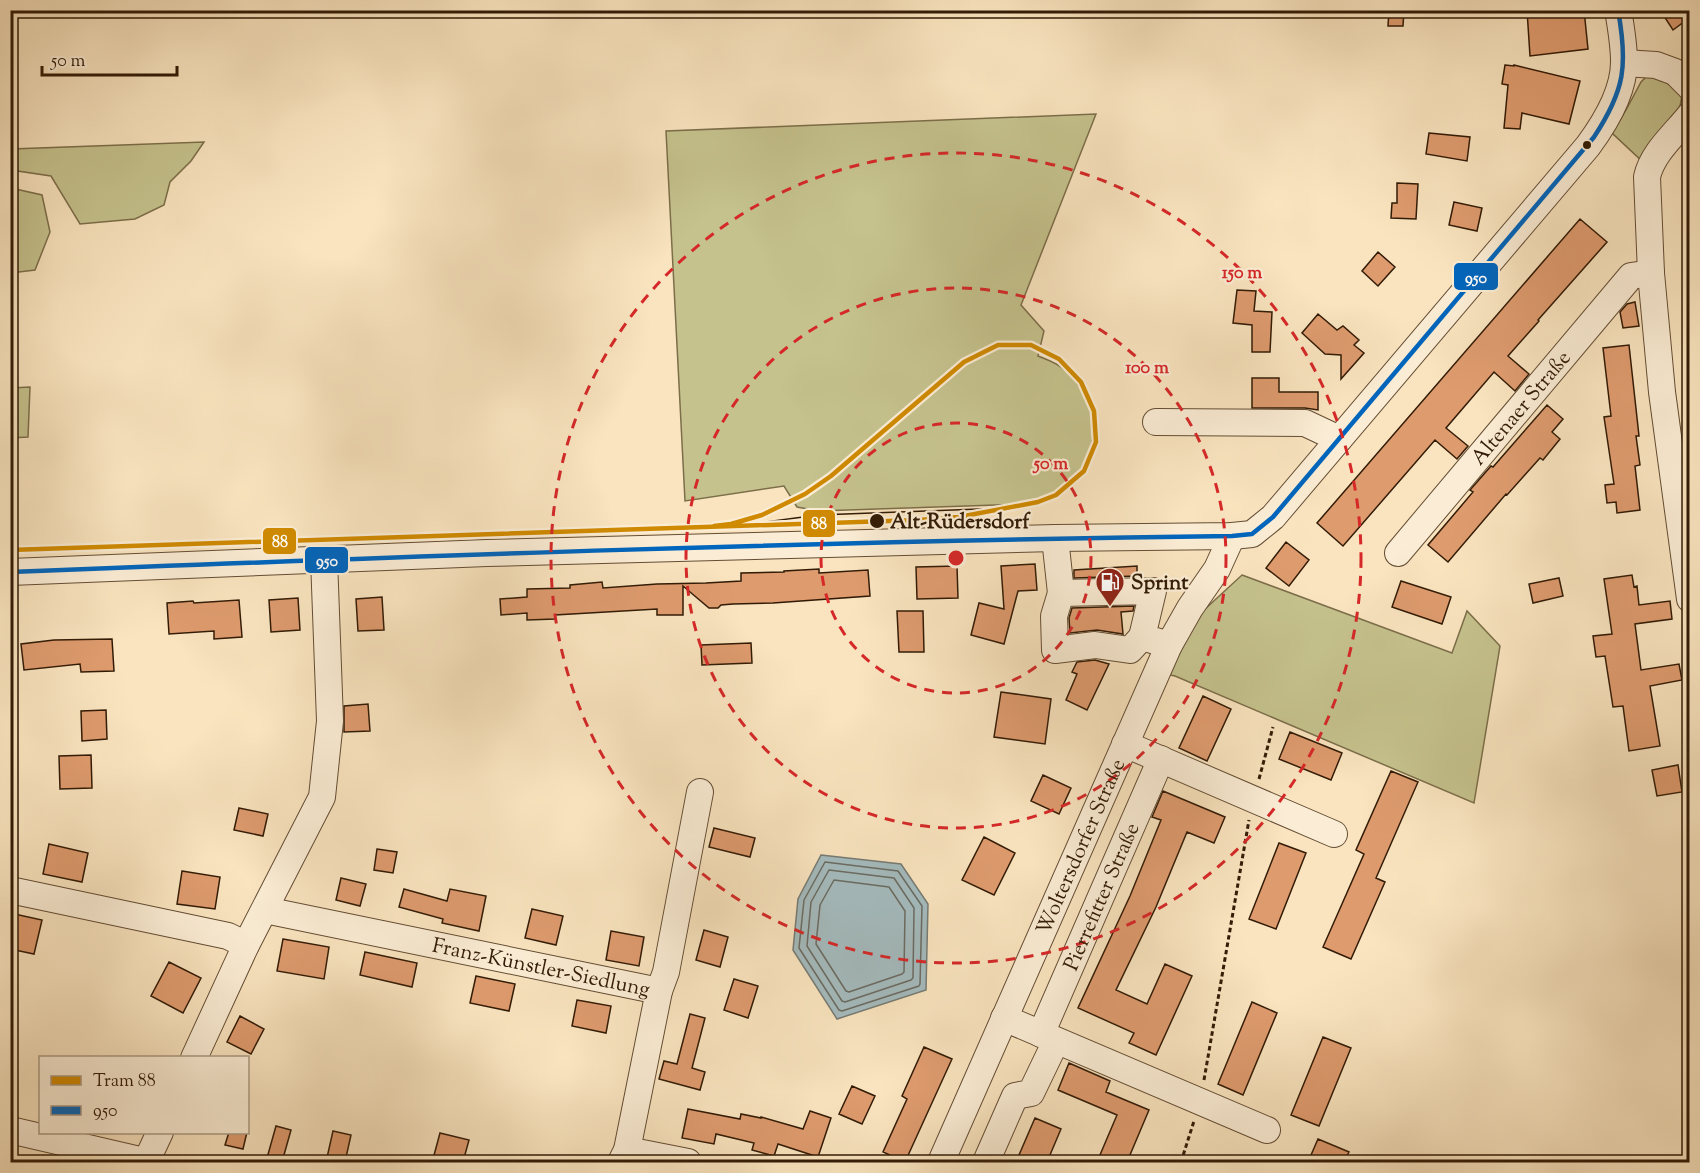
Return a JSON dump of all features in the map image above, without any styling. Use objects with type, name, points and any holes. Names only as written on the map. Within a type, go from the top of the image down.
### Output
[{"type":"street","points":[[10,572],[324,559],[1252,534],[1273,517],[1600,130],[1618,96],[1624,63],[1618,10]]},
{"type":"street","points":[[1624,63],[1656,65],[1675,72],[1689,87]]},
{"type":"street","points":[[1689,115],[1659,152],[1648,170],[1647,177],[1662,392],[1689,599]]},
{"type":"street","name":"Altenaer Straße","points":[[1398,553],[1631,276],[1652,273]]},
{"type":"street","points":[[1155,422],[1305,423],[1339,439]]},
{"type":"street","name":"Woltersdorfer Straße","points":[[941,1162],[1169,645],[1190,608],[1217,569],[1232,536]]},
{"type":"street","points":[[1055,538],[1061,593],[1054,616],[1056,650],[1095,645],[1130,650],[1142,637],[1153,591],[1061,593]]},
{"type":"street","points":[[195,1056],[246,945],[321,797],[330,721],[324,559]]},
{"type":"street","points":[[1142,637],[1169,645]]},
{"type":"street","points":[[1125,744],[1334,834]]},
{"type":"street","name":"Pierrefitter Straße","points":[[986,1162],[1015,1096],[1031,1093],[1048,1038],[1161,759]]},
{"type":"street","points":[[658,991],[666,972],[700,792]]},
{"type":"street","points":[[10,890],[228,936],[246,945]]},
{"type":"street","name":"Franz-Künstler-Siedlung","points":[[265,910],[658,991],[624,1156],[688,1162]]},
{"type":"street","points":[[1004,1018],[1267,1130]]},
{"type":"street","points":[[10,1130],[147,1162],[159,1134]]},
{"type":"path","points":[[1181,1162],[1200,1101],[1253,799],[1274,727]]},
{"type":"shaded area","points":[[1659,76],[1669,82],[1682,96],[1680,106],[1643,162],[1612,133],[1641,82],[1646,77]]},
{"type":"shaded area","points":[[1096,114],[1021,305],[1044,331],[1038,356],[1066,371],[1086,397],[1091,412],[1092,443],[1079,472],[1068,484],[1052,495],[1022,504],[819,511],[797,507],[784,486],[685,501],[666,131]]},
{"type":"shaded area","points":[[204,142],[191,161],[170,182],[164,205],[135,219],[80,224],[51,176],[11,170],[11,149]]},
{"type":"shaded area","points":[[11,188],[42,195],[50,232],[35,270],[11,273]]},
{"type":"shaded area","points":[[30,387],[28,437],[11,438],[11,388]]},
{"type":"shaded area","points":[[1242,575],[1452,653],[1467,611],[1500,646],[1474,803],[1175,676],[1165,674],[1191,622]]},
{"type":"water","points":[[821,855],[901,864],[928,904],[926,990],[837,1019],[793,950],[798,899]]},
{"type":"building","points":[[1389,10],[1404,10],[1403,26],[1388,26]]},
{"type":"building","points":[[1527,10],[1584,10],[1588,49],[1530,56]]},
{"type":"building","points":[[1660,10],[1689,10],[1689,18],[1673,30]]},
{"type":"building","points":[[1505,65],[1514,65],[1580,81],[1569,124],[1522,113],[1520,129],[1504,128],[1508,85],[1502,84]]},
{"type":"building","points":[[1429,133],[1470,137],[1467,161],[1426,154]]},
{"type":"building","points":[[1397,183],[1418,184],[1416,219],[1391,218],[1392,203],[1397,203]]},
{"type":"building","points":[[1454,202],[1482,208],[1477,231],[1449,225]]},
{"type":"building","points":[[1580,219],[1607,242],[1508,356],[1529,374],[1515,391],[1494,372],[1446,428],[1468,446],[1457,459],[1435,440],[1343,546],[1317,523]]},
{"type":"building","points":[[1378,252],[1395,267],[1378,286],[1362,271]]},
{"type":"building","points":[[1237,290],[1256,291],[1254,311],[1272,312],[1270,352],[1252,352],[1252,325],[1233,323]]},
{"type":"building","points":[[1635,302],[1639,326],[1623,328],[1620,312],[1627,304]]},
{"type":"building","points":[[1318,314],[1337,330],[1343,326],[1359,340],[1354,345],[1364,353],[1341,379],[1341,355],[1325,354],[1302,333]]},
{"type":"building","points":[[1629,345],[1639,436],[1636,436],[1640,465],[1635,466],[1640,510],[1617,513],[1616,502],[1607,503],[1605,485],[1614,484],[1604,417],[1611,416],[1603,348]]},
{"type":"building","points":[[1252,378],[1279,378],[1279,392],[1318,392],[1318,410],[1252,408]]},
{"type":"building","points":[[1547,405],[1563,419],[1552,432],[1560,439],[1543,460],[1540,458],[1506,494],[1448,562],[1428,545],[1473,492],[1470,490]]},
{"type":"building","points":[[1286,542],[1309,560],[1289,586],[1266,568]]},
{"type":"building","points":[[1035,564],[1037,590],[1018,591],[1004,644],[971,635],[979,603],[1004,609],[1001,566]]},
{"type":"building","points":[[957,566],[958,598],[917,599],[916,567]]},
{"type":"building","points":[[1137,566],[1137,576],[1074,578],[1074,570]]},
{"type":"building","points":[[819,569],[819,573],[868,570],[870,596],[733,604],[709,608],[683,586],[683,615],[657,615],[657,609],[555,615],[555,619],[527,620],[527,613],[501,615],[500,599],[527,597],[527,589],[570,588],[570,585],[602,582],[603,588],[741,581],[741,573]]},
{"type":"building","points":[[1632,575],[1634,587],[1637,586],[1639,605],[1670,601],[1672,619],[1635,624],[1641,670],[1679,664],[1682,680],[1650,686],[1660,746],[1629,751],[1623,706],[1613,707],[1605,656],[1596,657],[1593,636],[1612,634],[1604,579]]},
{"type":"building","points":[[1559,578],[1563,596],[1533,603],[1529,584]]},
{"type":"building","points":[[1401,581],[1451,597],[1442,624],[1392,607]]},
{"type":"building","points":[[382,597],[384,630],[358,631],[356,599]]},
{"type":"building","points":[[298,598],[300,630],[271,632],[269,600]]},
{"type":"building","points":[[239,600],[242,637],[214,639],[214,631],[169,634],[167,603]]},
{"type":"building","points":[[1134,606],[1133,611],[1121,612],[1123,634],[1097,630],[1070,633],[1069,618],[1072,608]]},
{"type":"building","points":[[897,611],[923,611],[924,652],[899,652]]},
{"type":"building","points":[[112,639],[114,671],[81,672],[80,664],[24,670],[21,644],[54,640]]},
{"type":"building","points":[[751,643],[752,663],[702,665],[701,645]]},
{"type":"building","points":[[1095,660],[1109,664],[1087,710],[1066,700],[1077,674],[1072,672],[1077,662]]},
{"type":"building","points":[[1001,692],[1051,699],[1045,744],[994,737]]},
{"type":"building","points":[[1203,696],[1231,709],[1207,761],[1179,748]]},
{"type":"building","points":[[368,704],[370,731],[344,732],[344,706]]},
{"type":"building","points":[[106,710],[107,739],[82,741],[81,711]]},
{"type":"building","points":[[1290,732],[1342,753],[1331,780],[1279,759]]},
{"type":"building","points":[[91,755],[92,788],[60,789],[59,756]]},
{"type":"building","points":[[1678,765],[1682,792],[1657,796],[1652,770]]},
{"type":"building","points":[[1391,771],[1418,782],[1376,878],[1385,882],[1351,959],[1323,947],[1364,854],[1356,850]]},
{"type":"building","points":[[1043,775],[1071,788],[1059,814],[1031,801]]},
{"type":"building","points":[[1163,791],[1225,817],[1214,843],[1187,832],[1156,907],[1116,990],[1147,1004],[1165,964],[1192,976],[1156,1055],[1129,1043],[1134,1033],[1078,1008],[1130,896],[1161,820],[1152,817]]},
{"type":"building","points":[[239,808],[268,814],[263,836],[234,830]]},
{"type":"building","points":[[714,828],[755,838],[750,857],[709,847]]},
{"type":"building","points":[[984,837],[1015,853],[994,895],[962,880]]},
{"type":"building","points":[[1279,843],[1306,853],[1276,929],[1249,919]]},
{"type":"building","points":[[49,844],[88,853],[82,882],[43,874]]},
{"type":"building","points":[[377,849],[397,852],[393,873],[374,870]]},
{"type":"building","points":[[182,871],[220,877],[215,909],[177,904]]},
{"type":"building","points":[[341,878],[366,884],[360,906],[336,900]]},
{"type":"building","points":[[404,889],[447,901],[450,889],[486,896],[479,931],[442,923],[443,919],[399,907]]},
{"type":"building","points":[[532,909],[563,916],[556,945],[525,938]]},
{"type":"building","points":[[10,913],[42,920],[34,954],[10,949]]},
{"type":"building","points":[[704,930],[728,937],[720,967],[696,960]]},
{"type":"building","points":[[611,931],[644,937],[639,966],[606,960]]},
{"type":"building","points":[[283,939],[329,947],[324,979],[277,971]]},
{"type":"building","points":[[365,952],[417,963],[412,987],[360,975]]},
{"type":"building","points":[[169,962],[201,978],[183,1013],[151,996]]},
{"type":"building","points":[[476,976],[515,984],[509,1011],[470,1003]]},
{"type":"building","points":[[734,979],[758,986],[748,1018],[724,1010]]},
{"type":"building","points":[[577,1000],[611,1006],[606,1033],[572,1026]]},
{"type":"building","points":[[1252,1002],[1277,1013],[1243,1095],[1218,1084]]},
{"type":"building","points":[[690,1014],[705,1018],[692,1068],[705,1072],[700,1090],[659,1079],[664,1061],[677,1064]]},
{"type":"building","points":[[240,1016],[264,1029],[251,1054],[227,1042]]},
{"type":"building","points":[[1323,1037],[1351,1048],[1319,1126],[1291,1115]]},
{"type":"building","points":[[924,1047],[952,1059],[905,1162],[883,1152],[907,1099],[902,1096]]},
{"type":"building","points":[[1069,1063],[1110,1081],[1106,1092],[1149,1110],[1127,1162],[1097,1162],[1117,1115],[1058,1090]]},
{"type":"building","points":[[852,1086],[875,1096],[862,1124],[839,1114]]},
{"type":"building","points":[[688,1109],[740,1119],[741,1114],[761,1117],[803,1129],[810,1111],[831,1118],[818,1157],[778,1144],[774,1156],[752,1150],[754,1143],[716,1134],[714,1144],[682,1138]]},
{"type":"building","points":[[1035,1118],[1061,1129],[1047,1162],[1016,1162]]},
{"type":"building","points":[[276,1126],[291,1130],[282,1162],[267,1158]]},
{"type":"building","points":[[333,1131],[351,1135],[345,1162],[326,1162]]},
{"type":"building","points":[[440,1133],[469,1140],[463,1162],[433,1159]]},
{"type":"building","points":[[228,1134],[247,1134],[243,1149],[225,1145]]},
{"type":"building","points":[[1318,1139],[1349,1152],[1344,1162],[1308,1162]]},
{"type":"tram line","name":"88","points":[[10,550],[918,520],[959,517],[1038,502],[1056,495],[1084,471],[1096,442],[1094,411],[1081,382],[1059,359],[1031,345],[998,345],[964,362],[831,476],[805,494],[762,515],[731,524],[714,526]]},
{"type":"tram line","points":[[750,524],[818,515],[1007,508]]},
{"type":"transit line","name":"950","points":[[10,572],[621,550],[1252,534],[1273,517],[1594,137],[1612,105],[1621,76],[1623,46],[1618,10]]},
{"type":"place","name":"Alt-Rüdersdorf","points":[[877,521]]},
{"type":"place","name":"Sprint","points":[[1110,608]]}]
